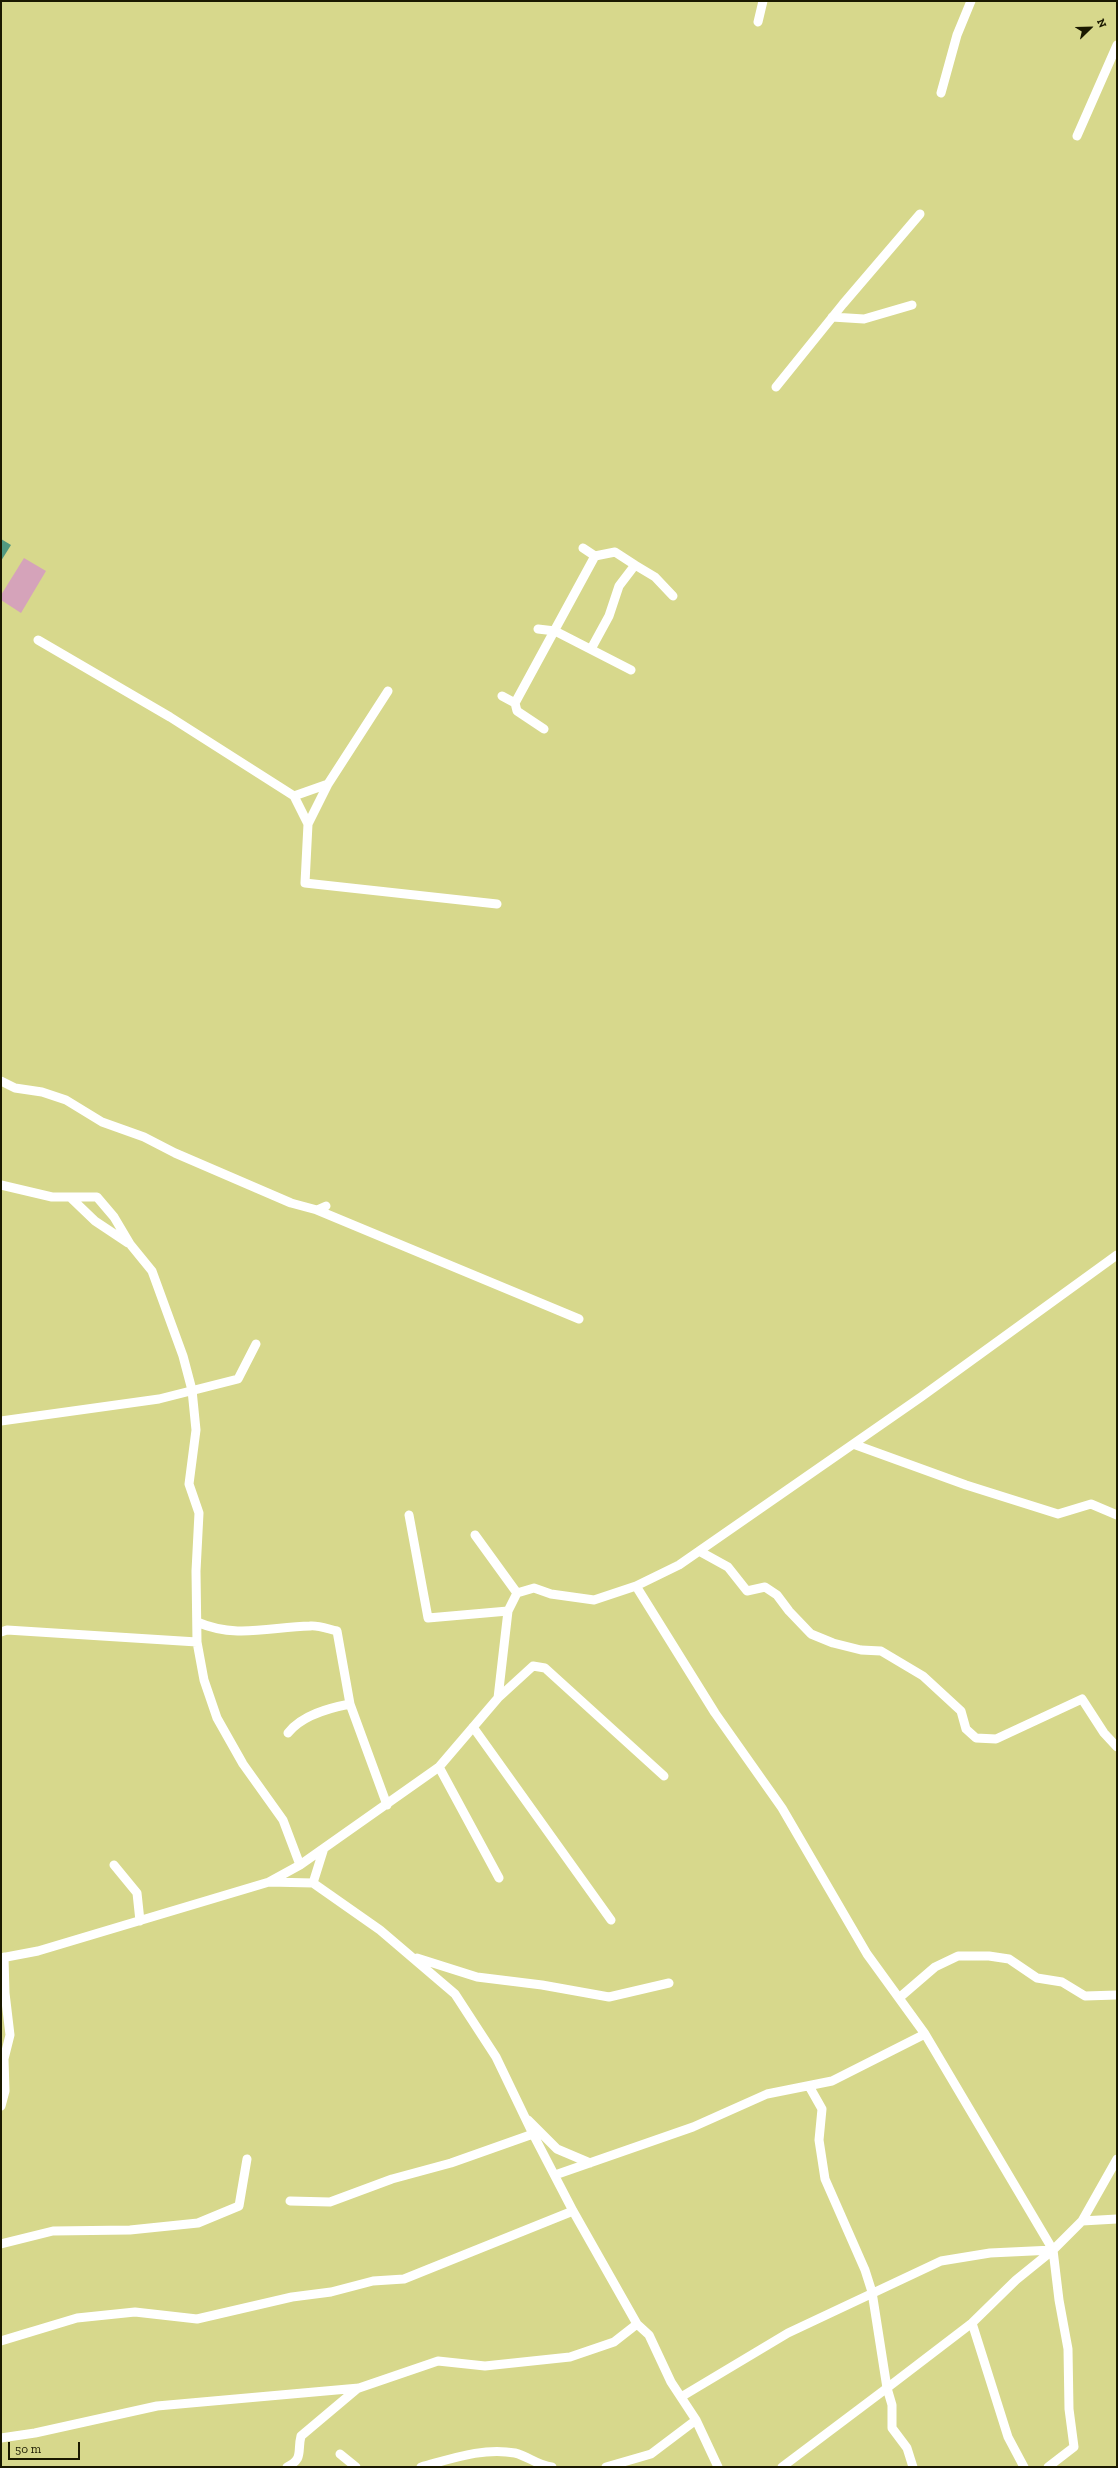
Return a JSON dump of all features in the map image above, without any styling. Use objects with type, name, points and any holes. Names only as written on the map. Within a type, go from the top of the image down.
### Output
[{"type":"street","points":[[758,22],[763,1]]},
{"type":"street","points":[[941,93],[957,35],[970,1]]},
{"type":"street","points":[[1077,136],[1117,45]]},
{"type":"street","points":[[776,387],[832,317],[920,214]]},
{"type":"street","points":[[832,317],[864,319],[912,305]]},
{"type":"street","points":[[583,548],[595,556],[615,552],[655,577],[673,596]]},
{"type":"street","points":[[544,729],[517,711],[515,703],[555,631],[574,591],[595,556]]},
{"type":"street","points":[[591,649],[609,616],[619,586],[635,565]]},
{"type":"street","points":[[538,629],[555,631],[631,670]]},
{"type":"street","points":[[38,640],[170,717],[294,796],[308,824]]},
{"type":"street","points":[[388,691],[328,784],[308,824],[305,884],[497,904]]},
{"type":"street","points":[[502,696],[515,703]]},
{"type":"street","points":[[294,796],[328,784]]},
{"type":"street","points":[[1,1081],[15,1088],[42,1092],[66,1100],[102,1122],[144,1137],[175,1153],[291,1203],[317,1210],[579,1319]]},
{"type":"street","points":[[1,1185],[52,1197],[97,1197],[114,1217],[130,1244],[152,1271],[183,1356],[192,1390],[196,1430],[189,1484],[199,1513],[196,1571],[197,1642],[204,1680],[217,1718],[243,1764],[283,1820],[300,1865]]},
{"type":"street","points":[[71,1198],[95,1221],[130,1244]]},
{"type":"street","points":[[317,1210],[326,1206]]},
{"type":"street","points":[[498,1698],[508,1611],[517,1593],[534,1588],[551,1594],[594,1600],[636,1586],[679,1565],[853,1444],[1117,1255]]},
{"type":"street","points":[[1,1420],[159,1399],[238,1379],[256,1344]]},
{"type":"street","points":[[853,1444],[966,1485],[1058,1514],[1091,1504],[1117,1515]]},
{"type":"street","points":[[409,1515],[428,1618],[508,1611]]},
{"type":"street","points":[[475,1535],[517,1593]]},
{"type":"street","points":[[699,1551],[728,1568],[747,1591],[765,1587],[777,1595],[789,1612],[811,1634],[833,1643],[860,1650],[881,1651],[923,1676],[961,1711],[966,1729],[976,1738],[996,1739],[1082,1699],[1104,1732],[1117,1747]]},
{"type":"street","points":[[636,1586],[715,1713],[782,1808],[867,1954],[925,2034],[1053,2250],[1059,2300],[1068,2349],[1069,2409],[1074,2447],[1048,2467]]},
{"type":"street","points":[[197,1622],[213,1629],[258,1632],[311,1626],[337,1631],[350,1704],[387,1805]]},
{"type":"street","points":[[1,1632],[6,1630],[197,1642]]},
{"type":"street","points":[[1,2106],[5,2091],[4,2059],[10,2035],[2,1957],[38,1951],[269,1882],[300,1865],[440,1767],[498,1698],[533,1666],[545,1668],[664,1776]]},
{"type":"street","points":[[288,1733],[294,1726],[327,1708],[350,1704]]},
{"type":"street","points":[[473,1727],[611,1920]]},
{"type":"street","points":[[440,1767],[499,1878]]},
{"type":"street","points":[[313,1883],[324,1848]]},
{"type":"street","points":[[114,1865],[137,1893],[140,1921]]},
{"type":"street","points":[[269,1882],[313,1883],[380,1930],[414,1957],[455,1994],[496,2057],[525,2116],[532,2134],[573,2211],[637,2324],[649,2335],[671,2382],[696,2420],[718,2467]]},
{"type":"street","points":[[899,1998],[935,1967],[958,1956],[989,1956],[1009,1959],[1037,1978],[1062,1982],[1085,1996],[1117,1995]]},
{"type":"street","points":[[414,1957],[477,1977],[542,1985],[608,1997],[669,1983]]},
{"type":"street","points":[[555,2175],[693,2127],[767,2094],[832,2081],[925,2034]]},
{"type":"street","points":[[809,2086],[822,2109],[819,2140],[825,2179],[865,2270],[872,2292],[887,2388],[892,2405],[892,2428],[907,2448],[913,2467]]},
{"type":"street","points":[[525,2116],[557,2149],[590,2163]]},
{"type":"street","points":[[290,2201],[330,2202],[392,2179],[451,2163],[532,2134]]},
{"type":"street","points":[[1,2244],[53,2231],[130,2230],[198,2223],[239,2206],[247,2159]]},
{"type":"street","points":[[782,2467],[972,2324],[1016,2280],[1053,2250],[1082,2221],[1117,2159]]},
{"type":"street","points":[[1,2341],[77,2318],[135,2312],[197,2319],[292,2297],[331,2292],[372,2281],[404,2278],[573,2211]]},
{"type":"street","points":[[1082,2221],[1117,2219]]},
{"type":"street","points":[[681,2397],[788,2333],[872,2292],[941,2261],[990,2253],[1053,2250]]},
{"type":"street","points":[[1,2438],[35,2433],[157,2406],[359,2388],[438,2361],[485,2366],[570,2357],[614,2342],[637,2324]]},
{"type":"street","points":[[972,2324],[1008,2437],[1024,2467]]},
{"type":"street","points":[[287,2467],[298,2459],[302,2436],[359,2388]]},
{"type":"street","points":[[606,2467],[651,2454],[696,2420]]},
{"type":"street","points":[[421,2467],[484,2451],[516,2454],[544,2466],[552,2467]]},
{"type":"street","points":[[340,2454],[356,2467]]},
{"type":"shaded area","points":[[1,539],[11,545],[1,561]]},
{"type":"shaded area","points":[[24,558],[46,571],[21,613],[1,600],[1,595]]}]
